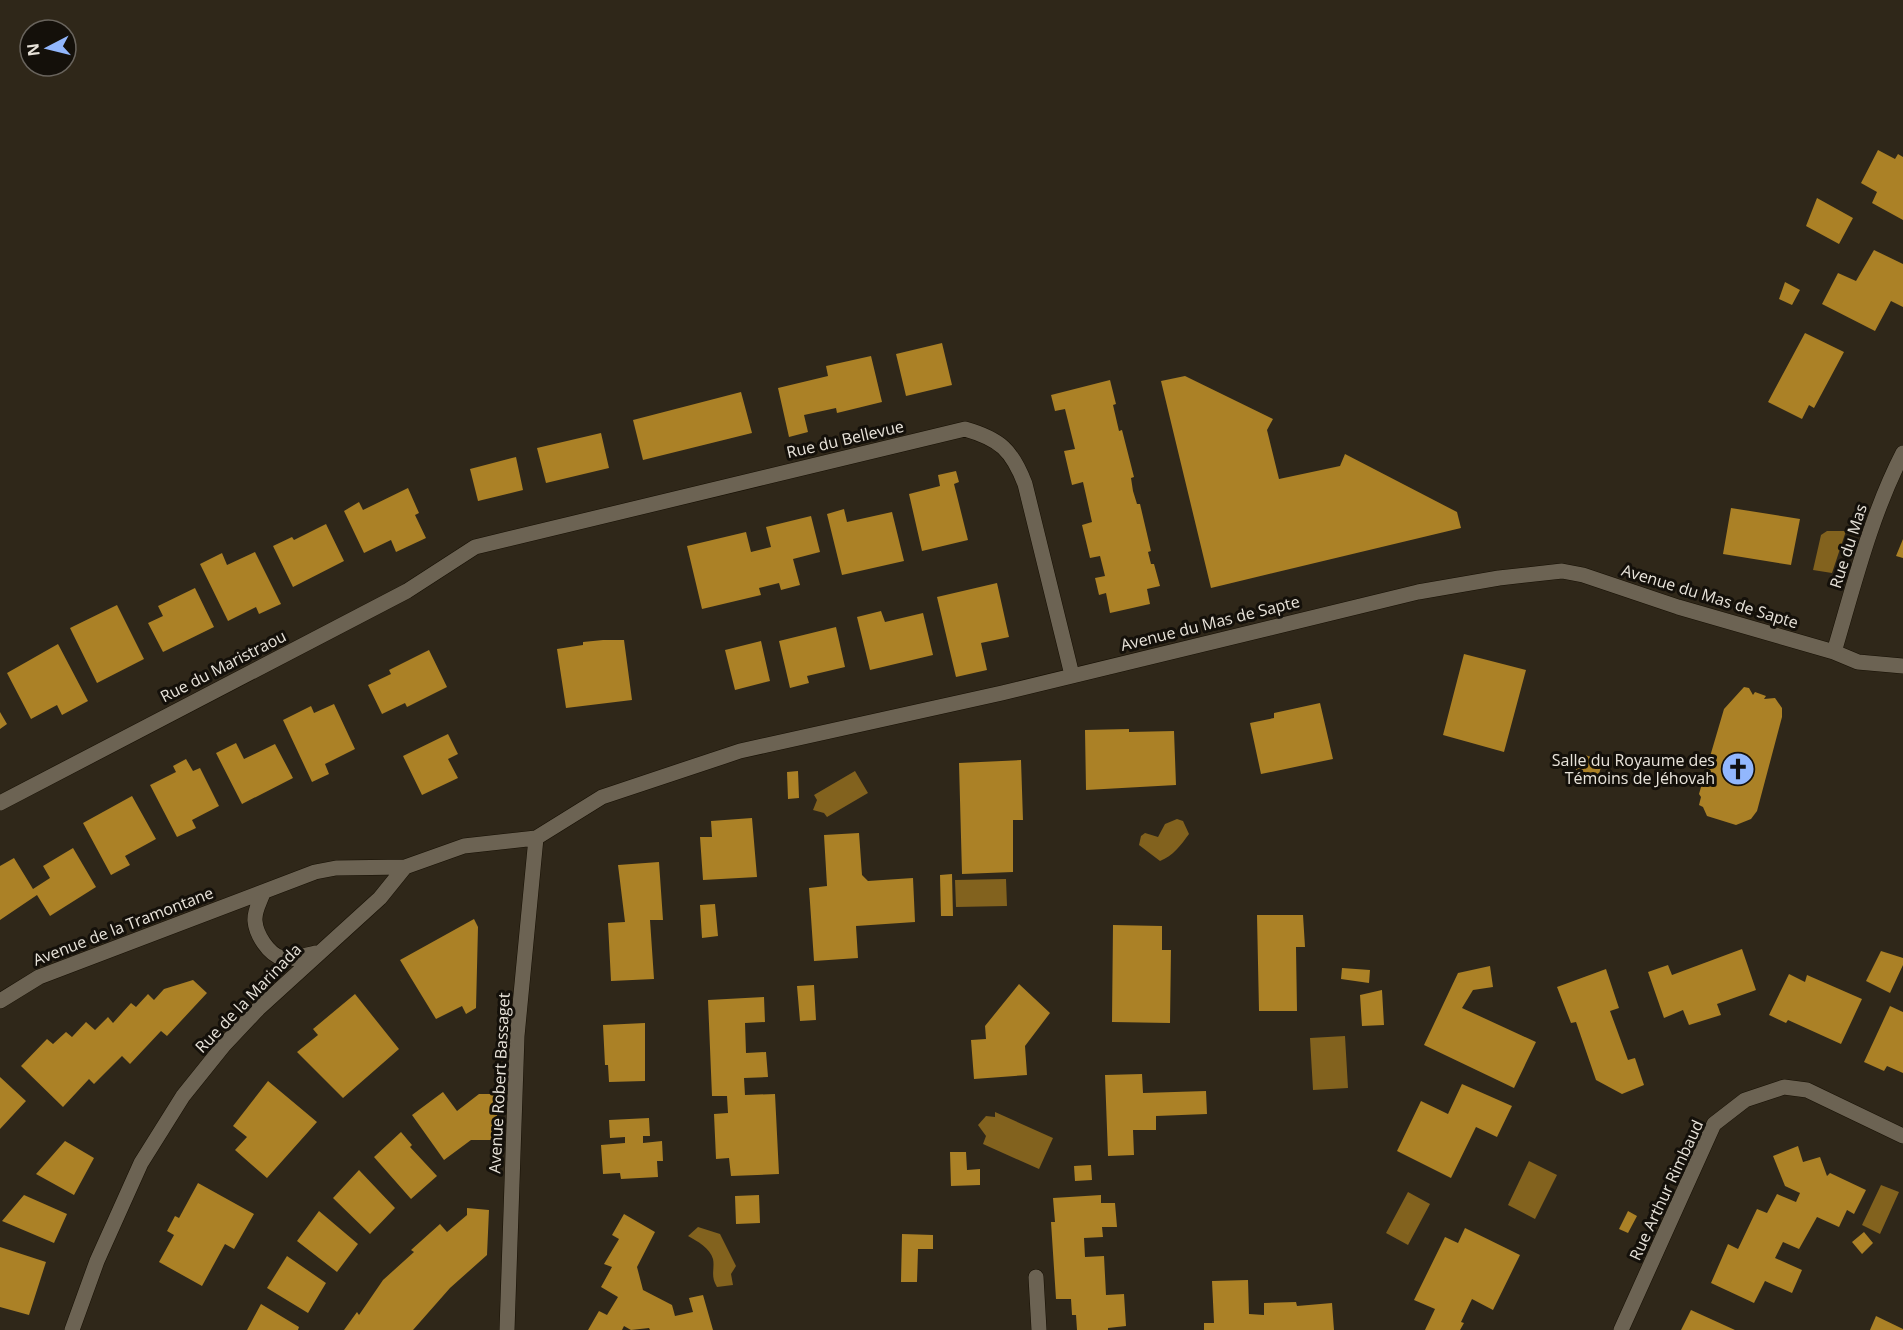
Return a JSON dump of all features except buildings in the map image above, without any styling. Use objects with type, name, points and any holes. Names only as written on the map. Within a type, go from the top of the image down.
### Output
[{"type":"street","name":"Rue du Bellevue","points":[[459,558],[475,547],[516,535],[965,429],[991,437],[1015,459],[1025,484],[1072,675]]},
{"type":"street","name":"Rue du Mas","points":[[1834,652],[1867,542],[1890,478],[1903,453]]},
{"type":"street","name":"Rue du Maristraou","points":[[0,802],[407,591],[459,558]]},
{"type":"street","name":"Avenue du Mas de Sapte","points":[[536,838],[602,797],[740,751],[1072,675],[1418,592],[1562,571],[1834,652],[1858,662],[1903,666]]},
{"type":"street","points":[[405,867],[464,846],[536,838]]},
{"type":"street","name":"Avenue Robert Bassaget","points":[[507,1330],[517,1036],[536,838]]},
{"type":"street","name":"Avenue de la Tramontane","points":[[0,1001],[39,977],[315,872],[336,868],[405,867]]},
{"type":"street","name":"Rue de la Marinada","points":[[72,1330],[97,1261],[141,1163],[183,1096],[224,1045],[318,952],[380,898],[405,867]]},
{"type":"street","points":[[264,893],[255,919],[256,929],[268,949],[282,958],[297,958],[318,952]]},
{"type":"street","name":"Rue Arthur Rimbaud","points":[[1621,1330],[1714,1124],[1745,1100],[1785,1087],[1806,1090],[1903,1136]]},
{"type":"street","points":[[1036,1277],[1040,1330]]},
{"type":"shaded area","points":[[1827,531],[1846,531],[1832,573],[1813,570],[1821,535]]},
{"type":"shaded area","points":[[855,771],[868,793],[827,817],[824,813],[813,810],[817,800],[814,795]]},
{"type":"shaded area","points":[[1177,819],[1183,821],[1189,834],[1169,856],[1160,861],[1139,845],[1141,836],[1145,833],[1158,837],[1165,824]]},
{"type":"shaded area","points":[[1006,879],[1007,906],[956,907],[955,880]]},
{"type":"shaded area","points":[[1345,1036],[1348,1088],[1313,1090],[1310,1038]]},
{"type":"shaded area","points":[[995,1112],[1053,1138],[1039,1169],[983,1144],[986,1136],[978,1125],[986,1116],[995,1117]]},
{"type":"shaded area","points":[[1529,1161],[1557,1175],[1535,1219],[1508,1205]]},
{"type":"shaded area","points":[[1881,1185],[1899,1192],[1880,1234],[1862,1225]]},
{"type":"shaded area","points":[[1408,1192],[1430,1204],[1408,1245],[1386,1233]]},
{"type":"shaded area","points":[[698,1227],[720,1234],[736,1266],[731,1274],[733,1285],[717,1287],[713,1273],[713,1259],[709,1251],[688,1236]]},
{"type":"place","name":"Salle du Royaume des Témoins de Jéhovah","points":[[1738,769]]}]
